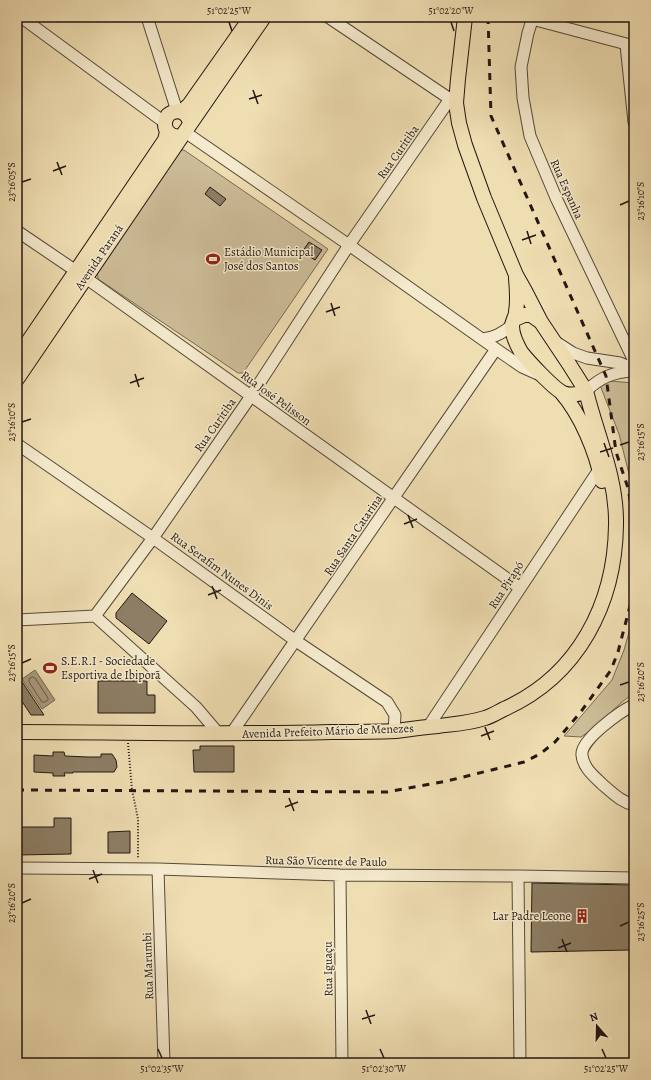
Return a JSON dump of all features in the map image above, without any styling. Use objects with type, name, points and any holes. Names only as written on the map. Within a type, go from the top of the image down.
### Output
[{"type":"main road","name":"Avenida Paraná","points":[[17,379],[165,140],[168,115],[189,105],[251,17]]},
{"type":"main road","name":"Avenida Paraná","points":[[17,358],[81,274],[186,130],[264,17]]},
{"type":"main road","points":[[465,17],[458,78],[453,101],[465,145],[484,198],[516,276],[525,290],[541,322]]},
{"type":"main road","points":[[166,127],[174,136],[186,130],[187,116],[179,111]]},
{"type":"main road","points":[[513,322],[517,293],[516,276]]},
{"type":"main road","points":[[513,322],[524,315],[531,315],[541,322]]},
{"type":"main road","name":"Avenida Prefeito Mário de Menezes","points":[[17,732],[225,734],[394,731],[460,723],[485,718],[514,705],[543,687],[568,662],[586,637],[598,613],[606,590],[613,560],[616,525],[614,492],[603,463],[571,403],[521,352],[514,337],[513,322]]},
{"type":"main road","name":"Avenida Prefeito Mário de Menezes","points":[[541,322],[586,391],[603,463]]},
{"type":"main road","points":[[561,392],[570,395],[577,395],[586,391]]},
{"type":"street","points":[[21,17],[166,127]]},
{"type":"street","points":[[147,17],[179,111]]},
{"type":"street","points":[[328,17],[453,101]]},
{"type":"street","points":[[532,18],[630,46],[634,122]]},
{"type":"street","name":"Rua Espanha","points":[[532,18],[522,67],[523,98],[530,136],[557,200],[634,361]]},
{"type":"street","name":"Rua Curitiba","points":[[95,616],[153,538],[251,396],[349,245],[453,101]]},
{"type":"street","points":[[186,130],[496,349],[522,366],[545,378]]},
{"type":"street","name":"Rua José Pelisson","points":[[17,231],[81,274],[520,588]]},
{"type":"street","points":[[482,338],[497,336],[505,331],[513,322]]},
{"type":"street","points":[[552,338],[573,353],[587,358],[620,363],[634,370]]},
{"type":"street","name":"Rua Santa Catarina","points":[[225,734],[296,641],[496,349]]},
{"type":"street","points":[[586,391],[594,383],[606,376],[618,372],[634,370]]},
{"type":"street","name":"Rua Serafim Nunes Dinis","points":[[17,444],[153,538],[296,641],[387,702],[395,715],[394,731]]},
{"type":"street","name":"Rua Pirapó","points":[[428,727],[603,463]]},
{"type":"street","points":[[17,620],[95,616],[225,734]]},
{"type":"street","points":[[634,705],[598,731],[582,748],[582,756],[588,770],[622,801],[634,805]]},
{"type":"street","name":"Rua São Vicente de Paulo","points":[[17,868],[158,869],[340,875],[634,878]]},
{"type":"street","name":"Rua Marumbi","points":[[158,869],[164,1063]]},
{"type":"street","name":"Rua Iguaçu","points":[[340,875],[342,1063]]},
{"type":"street","points":[[518,876],[520,1063]]},
{"type":"path","points":[[127,732],[132,790],[138,819],[138,869]]},
{"type":"shaded area","name":"Estádio Municipal José dos Santos","points":[[184,150],[328,249],[243,373],[238,373],[98,279],[97,268],[177,151]]},
{"type":"shaded area","points":[[598,380],[634,383],[634,494],[619,434]]},
{"type":"shaded area","points":[[634,615],[634,693],[595,727],[581,737],[564,736],[612,680],[624,650]]},
{"type":"water","points":[[35,670],[55,700],[42,709],[22,679]]},
{"type":"building","points":[[210,187],[226,199],[220,206],[205,194]]},
{"type":"building","points":[[309,242],[322,250],[315,260],[302,252]]},
{"type":"building","points":[[132,593],[167,621],[149,644],[116,618],[116,613]]},
{"type":"building","points":[[17,674],[44,715],[31,715],[17,694]]},
{"type":"building","points":[[98,681],[147,681],[147,695],[155,695],[155,713],[98,713]]},
{"type":"building","points":[[200,746],[234,746],[234,772],[194,772],[193,750],[200,750]]},
{"type":"building","points":[[53,752],[64,752],[65,756],[88,757],[101,757],[101,754],[112,754],[116,760],[117,767],[114,772],[73,772],[64,773],[65,776],[53,776],[53,773],[34,772],[34,755],[53,756]]},
{"type":"building","points":[[54,818],[71,818],[71,854],[17,855],[17,827],[54,827]]},
{"type":"building","points":[[130,831],[130,853],[108,853],[108,832]]},
{"type":"building","name":"Lar Padre Leone","points":[[532,883],[632,885],[631,950],[531,952]]},
{"type":"railway","points":[[488,17],[491,116],[606,376],[616,452],[628,488],[634,524]]},
{"type":"railway","points":[[17,790],[387,792],[447,781],[524,762],[540,754],[555,742],[580,713],[611,670],[618,652],[630,606],[634,569]]},
{"type":"place","name":"Estádio Municipal José dos Santos","points":[[213,259]]},
{"type":"place","name":"S.E.R.I - Sociedade Esportiva de Ibiporã","points":[[50,668]]},
{"type":"place","name":"Lar Padre Leone","points":[[582,916]]}]
